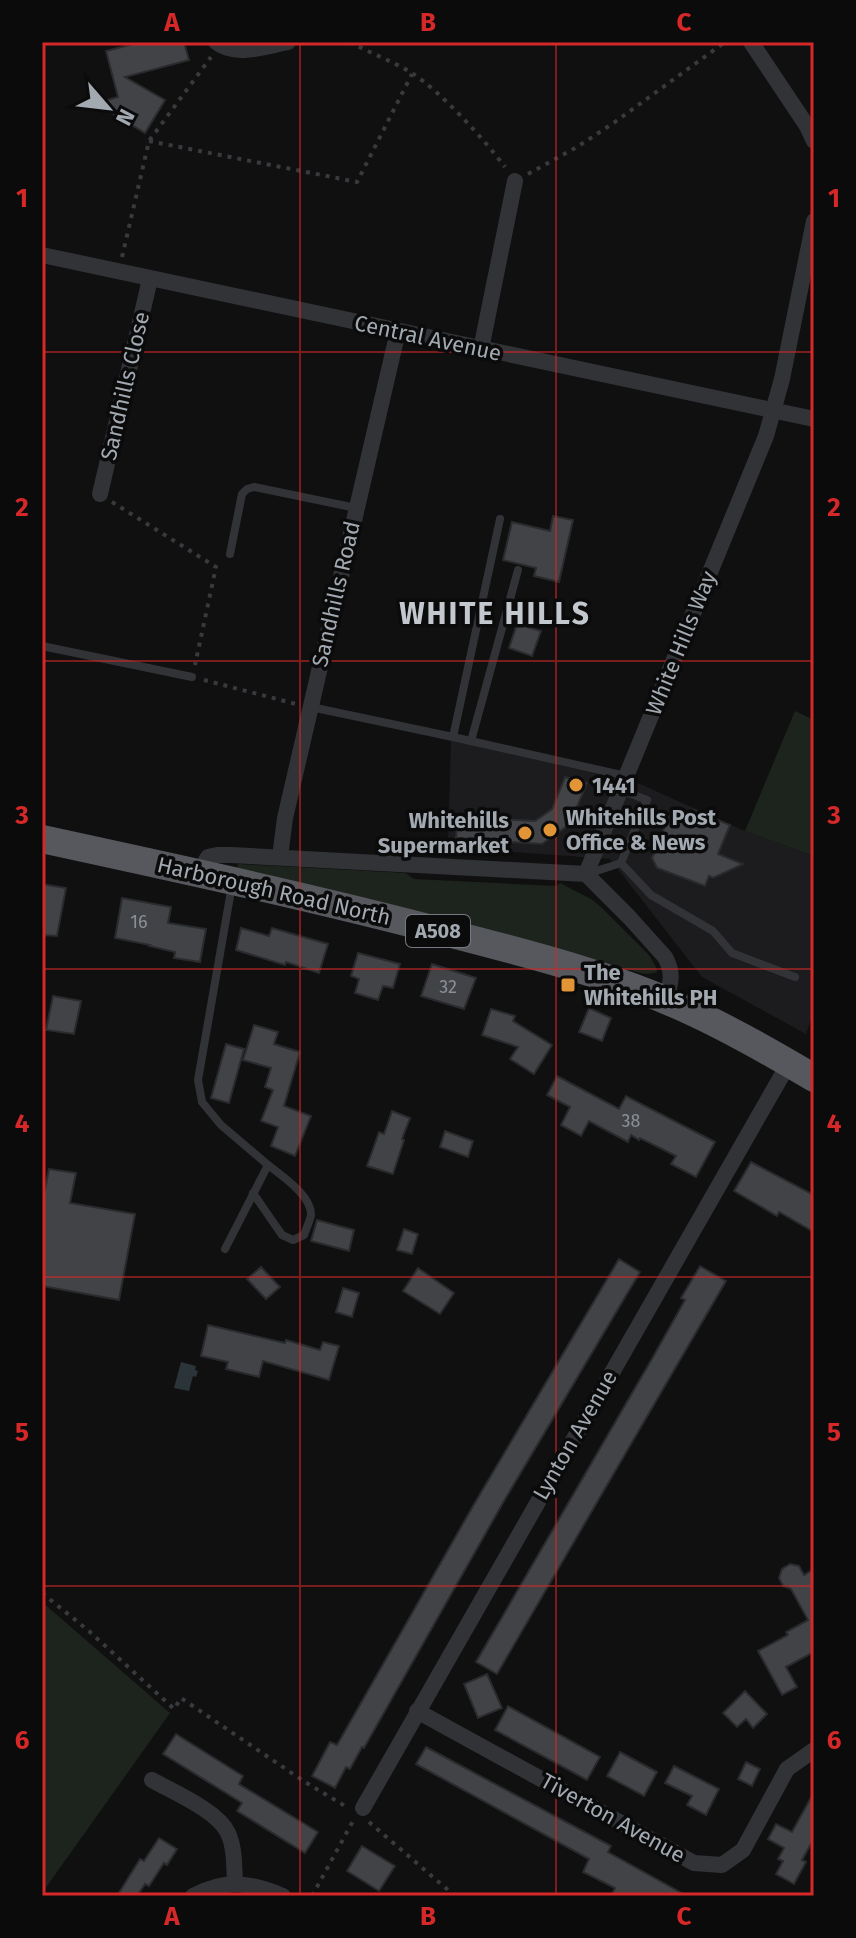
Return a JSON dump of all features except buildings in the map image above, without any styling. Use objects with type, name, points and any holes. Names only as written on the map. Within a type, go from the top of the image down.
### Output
[{"type":"highway","name":"Harborough Road North","points":[[42,839],[353,909],[607,978],[665,1000],[741,1036],[814,1078]]},
{"type":"street","points":[[218,44],[240,50],[288,42]]},
{"type":"street","points":[[751,42],[814,141]]},
{"type":"street","points":[[481,349],[515,181]]},
{"type":"street","name":"White Hills Way","points":[[586,874],[766,436],[782,379],[814,221]]},
{"type":"street","name":"Central Avenue","points":[[42,255],[814,419]]},
{"type":"street","name":"Sandhills Close","points":[[100,494],[150,279]]},
{"type":"street","name":"Sandhills Road","points":[[280,857],[285,818],[398,331]]},
{"type":"street","points":[[199,872],[212,855],[586,874],[665,957],[672,979],[665,1000]]},
{"type":"street","name":"Lynton Avenue","points":[[361,1811],[789,1063]]},
{"type":"street","name":"Tiverton Avenue","points":[[417,1711],[694,1863],[722,1865],[743,1850],[787,1769],[814,1750]]},
{"type":"street","points":[[152,1780],[222,1823],[233,1848],[235,1883]]},
{"type":"street","points":[[193,1896],[206,1889],[235,1883],[283,1896]]},
{"type":"lane","points":[[230,554],[242,494],[247,489],[254,487],[356,508]]},
{"type":"lane","points":[[453,737],[500,519]]},
{"type":"lane","points":[[471,741],[518,570]]},
{"type":"lane","points":[[42,646],[192,677]]},
{"type":"lane","points":[[310,707],[471,741],[624,783],[647,800],[621,863]]},
{"type":"lane","points":[[586,874],[621,863]]},
{"type":"lane","points":[[621,863],[651,895],[713,931],[732,953],[795,977]]},
{"type":"lane","points":[[233,880],[198,1080],[202,1102],[221,1125],[306,1200],[311,1217],[304,1235],[293,1240],[282,1235],[253,1193]]},
{"type":"lane","points":[[225,1249],[268,1165]]},
{"type":"path","points":[[350,42],[412,73],[441,97],[495,153],[515,181],[615,122],[725,42]]},
{"type":"path","points":[[119,272],[149,141],[218,44]]},
{"type":"path","points":[[149,141],[357,182],[412,73]]},
{"type":"path","points":[[100,494],[216,567],[192,677],[310,707]]},
{"type":"path","points":[[42,1593],[89,1631],[174,1709],[181,1698],[305,1782],[361,1811],[455,1896]]},
{"type":"path","points":[[312,1896],[361,1811]]},
{"type":"shaded area","points":[[795,711],[814,720],[814,856],[745,831]]},
{"type":"shaded area","points":[[451,740],[640,784],[745,831],[814,856],[814,1011],[806,1034],[702,977],[610,859],[448,847]]},
{"type":"shaded area","points":[[238,864],[405,873],[414,879],[556,886],[560,883],[601,907],[649,955],[657,972],[640,973],[437,916],[237,868]]},
{"type":"shaded area","points":[[181,1362],[196,1366],[195,1370],[198,1371],[196,1377],[193,1376],[189,1391],[174,1388]]},
{"type":"shaded area","points":[[42,1602],[170,1713],[42,1893]]},
{"type":"place","name":"1441","points":[[576,785]]},
{"type":"place","name":"Whitehills Post Office & News","points":[[550,830]]},
{"type":"place","name":"Whitehills Supermarket","points":[[525,833]]},
{"type":"place","name":"The Whitehills PH","points":[[568,985]]},
{"type":"district","name":"WHITE HILLS","points":[[495,614]]}]
